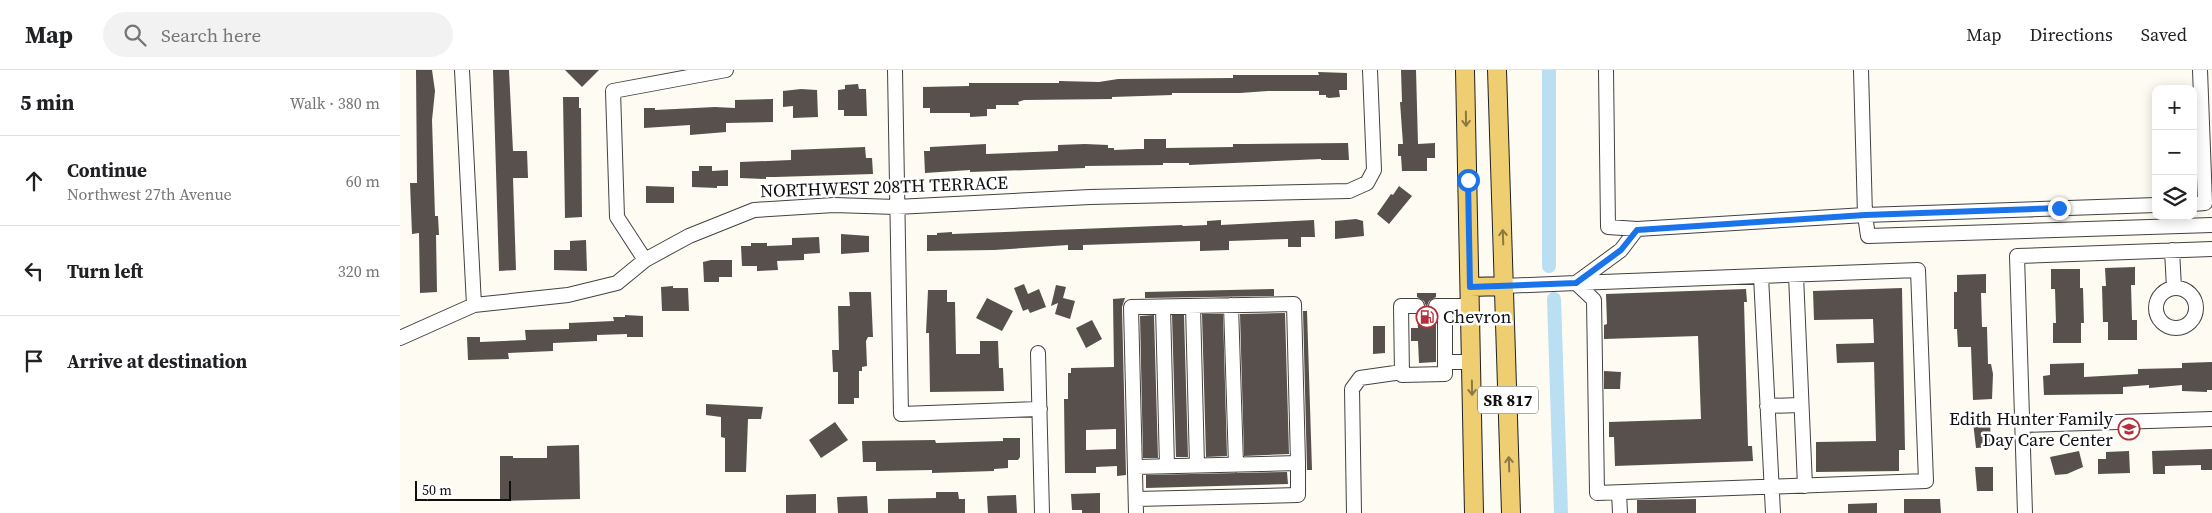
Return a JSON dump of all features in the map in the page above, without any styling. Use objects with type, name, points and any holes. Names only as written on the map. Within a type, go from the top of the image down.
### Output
[{"type":"main road","name":"SR 817","points":[[1465,70],[1474,513]]},
{"type":"main road","name":"SR 817","points":[[1497,70],[1511,513]]},
{"type":"main road","points":[[1470,287],[1504,286]]},
{"type":"street","points":[[462,70],[474,306]]},
{"type":"street","points":[[645,260],[617,217],[613,91],[726,70]]},
{"type":"street","points":[[895,70],[901,414],[1040,409]]},
{"type":"street","name":"NORTHWEST 208TH TERRACE","points":[[400,338],[474,306],[568,295],[617,283],[645,260],[688,236],[754,210],[834,205],[896,207],[1090,197],[1349,191],[1367,183],[1374,170],[1370,70]]},
{"type":"street","points":[[1606,70],[1608,227],[1637,230],[1865,215],[2152,205]]},
{"type":"street","points":[[1861,70],[1865,215],[1868,236],[2212,225]]},
{"type":"street","points":[[2197,204],[2205,204],[2208,146],[2200,70]]},
{"type":"street","points":[[1576,283],[1621,250],[1637,230]]},
{"type":"street","points":[[2024,513],[2017,256],[2212,249]]},
{"type":"street","points":[[2172,250],[2174,288]]},
{"type":"street","points":[[1504,286],[1576,283],[1760,276],[1796,274],[1918,270],[1926,481],[1597,493],[1594,300],[1576,283]]},
{"type":"street","points":[[1796,274],[1805,486]]},
{"type":"street","points":[[1760,276],[1773,513]]},
{"type":"street","points":[[1136,499],[1298,495],[1294,304],[1131,307],[1136,513]]},
{"type":"street","points":[[1231,305],[1236,465]]},
{"type":"street","points":[[1163,306],[1167,466]]},
{"type":"street","points":[[1193,306],[1197,466]]},
{"type":"street","points":[[1417,306],[1401,306],[1402,375],[1445,374],[1440,306],[1471,306]]},
{"type":"street","points":[[1038,353],[1042,513]]},
{"type":"street","points":[[1445,362],[1471,362]]},
{"type":"street","points":[[1354,513],[1352,389],[1360,378],[1402,372]]},
{"type":"street","points":[[1767,406],[1801,405]]},
{"type":"street","points":[[2022,425],[2212,419]]},
{"type":"street","points":[[1135,467],[1298,463]]},
{"type":"street","points":[[1619,493],[1620,513]]},
{"type":"building","points":[[416,70],[432,70],[435,91],[432,120],[435,216],[438,216],[439,235],[436,235],[437,292],[420,293],[419,233],[412,234],[410,183],[417,183]]},
{"type":"building","points":[[493,70],[509,70],[513,151],[527,151],[528,178],[513,178],[516,270],[499,271]]},
{"type":"building","points":[[565,70],[599,70],[582,87]]},
{"type":"building","points":[[1401,70],[1416,70],[1418,144],[1435,143],[1435,158],[1427,158],[1427,171],[1402,171],[1401,156],[1398,156],[1398,144],[1403,144],[1400,102],[1402,102]]},
{"type":"building","points":[[1318,72],[1347,73],[1347,90],[1339,90],[1340,97],[1329,98],[1326,95],[1319,95],[1319,91],[1268,91],[1172,93],[1172,95],[1112,97],[1112,99],[1024,100],[1018,102],[1019,105],[996,105],[996,109],[987,109],[987,116],[970,117],[970,113],[930,113],[930,108],[923,108],[923,87],[969,86],[969,83],[1059,83],[1059,81],[1099,82],[1118,79],[1233,78],[1233,75],[1319,75]]},
{"type":"building","points":[[858,84],[859,89],[866,89],[867,116],[844,116],[844,110],[838,110],[838,90],[845,89],[845,85]]},
{"type":"building","points":[[817,90],[818,117],[793,118],[793,106],[783,107],[783,91]]},
{"type":"building","points":[[563,97],[579,97],[579,108],[581,108],[582,217],[565,218]]},
{"type":"building","points":[[773,99],[773,122],[726,123],[726,132],[690,135],[690,125],[644,128],[644,108],[655,108],[655,110],[735,108],[735,100]]},
{"type":"building","points":[[1144,139],[1166,139],[1166,148],[1233,147],[1233,144],[1348,143],[1349,160],[1321,159],[1189,165],[1189,163],[1163,163],[1163,165],[1085,166],[1085,168],[970,172],[970,170],[925,173],[924,151],[930,151],[930,147],[986,144],[986,154],[1058,151],[1058,145],[1085,144],[1108,145],[1108,148],[1114,148],[1114,150],[1144,149]]},
{"type":"building","points":[[865,147],[866,158],[872,158],[873,174],[766,177],[766,179],[740,178],[740,162],[791,160],[791,150]]},
{"type":"building","points":[[699,166],[712,166],[712,171],[728,170],[728,186],[717,186],[717,188],[692,187],[692,171],[699,171]]},
{"type":"building","points":[[646,186],[674,187],[674,203],[646,203]]},
{"type":"building","points":[[1399,186],[1412,196],[1389,224],[1377,214]]},
{"type":"building","points":[[1356,219],[1363,221],[1364,236],[1335,239],[1335,221]]},
{"type":"building","points":[[1221,220],[1221,225],[1314,220],[1315,237],[1301,237],[1301,247],[1288,247],[1288,239],[1229,241],[1229,250],[1200,251],[1200,241],[1083,245],[1083,250],[1068,250],[1068,245],[994,250],[927,251],[927,235],[937,235],[937,233],[1207,225],[1207,221]]},
{"type":"building","points":[[841,234],[869,236],[869,252],[841,254]]},
{"type":"building","points":[[819,237],[820,253],[804,254],[804,260],[777,261],[778,270],[757,271],[757,266],[742,266],[741,246],[751,246],[751,243],[767,243],[767,246],[792,245],[792,238]]},
{"type":"building","points":[[586,240],[587,271],[554,270],[554,250],[570,250],[570,241]]},
{"type":"building","points":[[732,260],[732,277],[719,277],[719,282],[704,282],[703,262]]},
{"type":"building","points":[[2135,267],[2135,285],[2131,285],[2132,320],[2137,320],[2137,340],[2108,340],[2108,322],[2103,322],[2102,286],[2106,286],[2105,268]]},
{"type":"building","points":[[2051,269],[2080,269],[2080,288],[2083,288],[2084,323],[2081,323],[2081,343],[2053,343],[2053,323],[2056,323],[2055,289],[2051,289]]},
{"type":"building","points":[[1986,274],[1986,293],[1981,293],[1982,327],[1987,327],[1988,364],[1991,364],[1993,374],[1992,399],[1973,400],[1971,347],[1958,347],[1957,329],[1954,329],[1954,292],[1957,292],[1957,275]]},
{"type":"building","points":[[1024,284],[1028,294],[1039,289],[1046,307],[1030,313],[1028,309],[1023,311],[1014,288]]},
{"type":"building","points":[[1056,285],[1066,287],[1063,298],[1075,301],[1070,319],[1055,314],[1058,303],[1051,306]]},
{"type":"building","points":[[673,286],[673,288],[688,288],[689,311],[662,311],[661,287]]},
{"type":"building","points":[[1902,288],[1905,450],[1899,450],[1899,471],[1816,472],[1816,442],[1876,441],[1874,362],[1837,363],[1836,344],[1874,343],[1873,319],[1814,320],[1813,291]]},
{"type":"building","points":[[1274,289],[1274,296],[1145,298],[1145,292]]},
{"type":"building","points":[[1746,289],[1747,302],[1744,302],[1748,446],[1752,446],[1753,461],[1615,466],[1614,437],[1609,437],[1609,422],[1701,419],[1698,336],[1604,339],[1604,325],[1607,324],[1606,294]]},
{"type":"building","points":[[928,290],[947,290],[947,302],[955,302],[956,354],[980,354],[980,341],[998,341],[999,368],[1003,368],[1004,391],[930,392],[929,333],[926,333]]},
{"type":"building","points":[[849,292],[871,292],[873,337],[868,337],[866,341],[867,366],[862,367],[862,371],[859,371],[859,398],[854,398],[854,404],[838,404],[838,372],[833,372],[832,350],[839,350],[838,306],[850,306]]},
{"type":"building","name":"Chevron","points":[[1417,293],[1436,293],[1436,297],[1429,301],[1427,306],[1431,313],[1436,315],[1436,362],[1419,363],[1418,341],[1411,341],[1411,328],[1418,328],[1417,315],[1422,313],[1426,306],[1424,301],[1417,297]]},
{"type":"building","points":[[987,298],[1013,311],[1002,331],[976,318]]},
{"type":"building","points":[[1125,298],[1122,307],[1126,475],[1117,476],[1117,466],[1096,467],[1096,473],[1065,473],[1064,399],[1068,399],[1068,373],[1071,373],[1071,368],[1114,367],[1113,299]],"holes":[[[1116,429],[1116,449],[1086,450],[1086,430]]]},
{"type":"building","points":[[1303,311],[1307,311],[1312,470],[1307,470]]},
{"type":"building","points":[[1285,313],[1289,454],[1244,456],[1240,314]]},
{"type":"building","points":[[1202,314],[1223,314],[1227,456],[1206,457]]},
{"type":"building","points":[[625,315],[643,316],[643,337],[627,337],[627,334],[597,335],[597,341],[553,343],[553,351],[508,353],[509,359],[468,360],[467,337],[480,337],[480,342],[526,340],[525,330],[569,329],[569,323],[614,321],[613,317],[625,317]]},
{"type":"building","points":[[1154,315],[1158,458],[1143,458],[1140,316]]},
{"type":"building","points":[[1172,315],[1184,315],[1188,457],[1176,457]]},
{"type":"building","points":[[1092,320],[1102,339],[1086,348],[1076,328]]},
{"type":"building","points":[[1373,326],[1385,326],[1385,353],[1373,354]]},
{"type":"building","points":[[2212,362],[2212,390],[2207,390],[2207,392],[2182,391],[2182,385],[2149,388],[2149,385],[2123,387],[2123,394],[2044,395],[2043,376],[2050,375],[2050,364],[2084,363],[2084,377],[2138,374],[2138,369],[2182,368],[2182,363]]},
{"type":"building","points":[[1604,371],[1621,372],[1620,389],[1604,389]]},
{"type":"building","points":[[706,404],[763,407],[761,419],[748,419],[746,472],[725,472],[725,438],[721,437],[721,417],[706,415]]},
{"type":"building","points":[[1990,421],[1991,447],[1976,448],[1973,422]]},
{"type":"building","points":[[835,422],[848,440],[821,458],[809,440]]},
{"type":"building","points":[[1003,438],[1020,438],[1020,457],[1018,460],[1008,460],[1008,468],[994,469],[994,471],[932,473],[932,470],[876,471],[876,462],[863,462],[862,441],[935,440],[936,443],[1003,441]]},
{"type":"building","points":[[579,445],[580,499],[500,501],[500,456],[547,458],[547,446]]},
{"type":"building","points":[[2212,449],[2212,470],[2201,470],[2201,465],[2165,466],[2165,474],[2153,474],[2152,451]]},
{"type":"building","points":[[2079,451],[2083,467],[2067,474],[2055,475],[2050,457]]},
{"type":"building","points":[[2129,451],[2130,473],[2098,474],[2098,459],[2106,459],[2106,452]]},
{"type":"building","points":[[1975,467],[1993,467],[1993,491],[1977,491]]},
{"type":"building","points":[[1287,472],[1288,484],[1146,488],[1146,475]]},
{"type":"building","points":[[936,492],[958,492],[959,499],[965,499],[965,513],[888,513],[888,499],[936,498]]},
{"type":"building","points":[[1100,493],[1100,513],[1082,513],[1082,510],[1072,510],[1071,494]]},
{"type":"building","points":[[816,494],[816,513],[786,513],[786,495]]},
{"type":"building","points":[[1016,495],[1017,513],[988,513],[987,496]]},
{"type":"building","points":[[867,496],[868,513],[838,513],[837,497]]},
{"type":"building","points":[[1696,499],[1696,513],[1637,513],[1637,500]]},
{"type":"building","points":[[1904,499],[1940,499],[1941,513],[1904,513]]},
{"type":"building","points":[[1877,503],[1877,513],[1848,513],[1848,504]]},
{"type":"waterway","points":[[1549,70],[1549,266]]},
{"type":"waterway","points":[[1554,299],[1561,513]]},
{"type":"place","name":"Chevron","points":[[1427,317]]},
{"type":"place","name":"Edith Hunter Family Day Care Center","points":[[2129,429]]},
{"type":"route","points":[[1468,180],[1470,287],[1576,283],[1621,250],[1637,230],[1865,215],[2059,208]]}]
